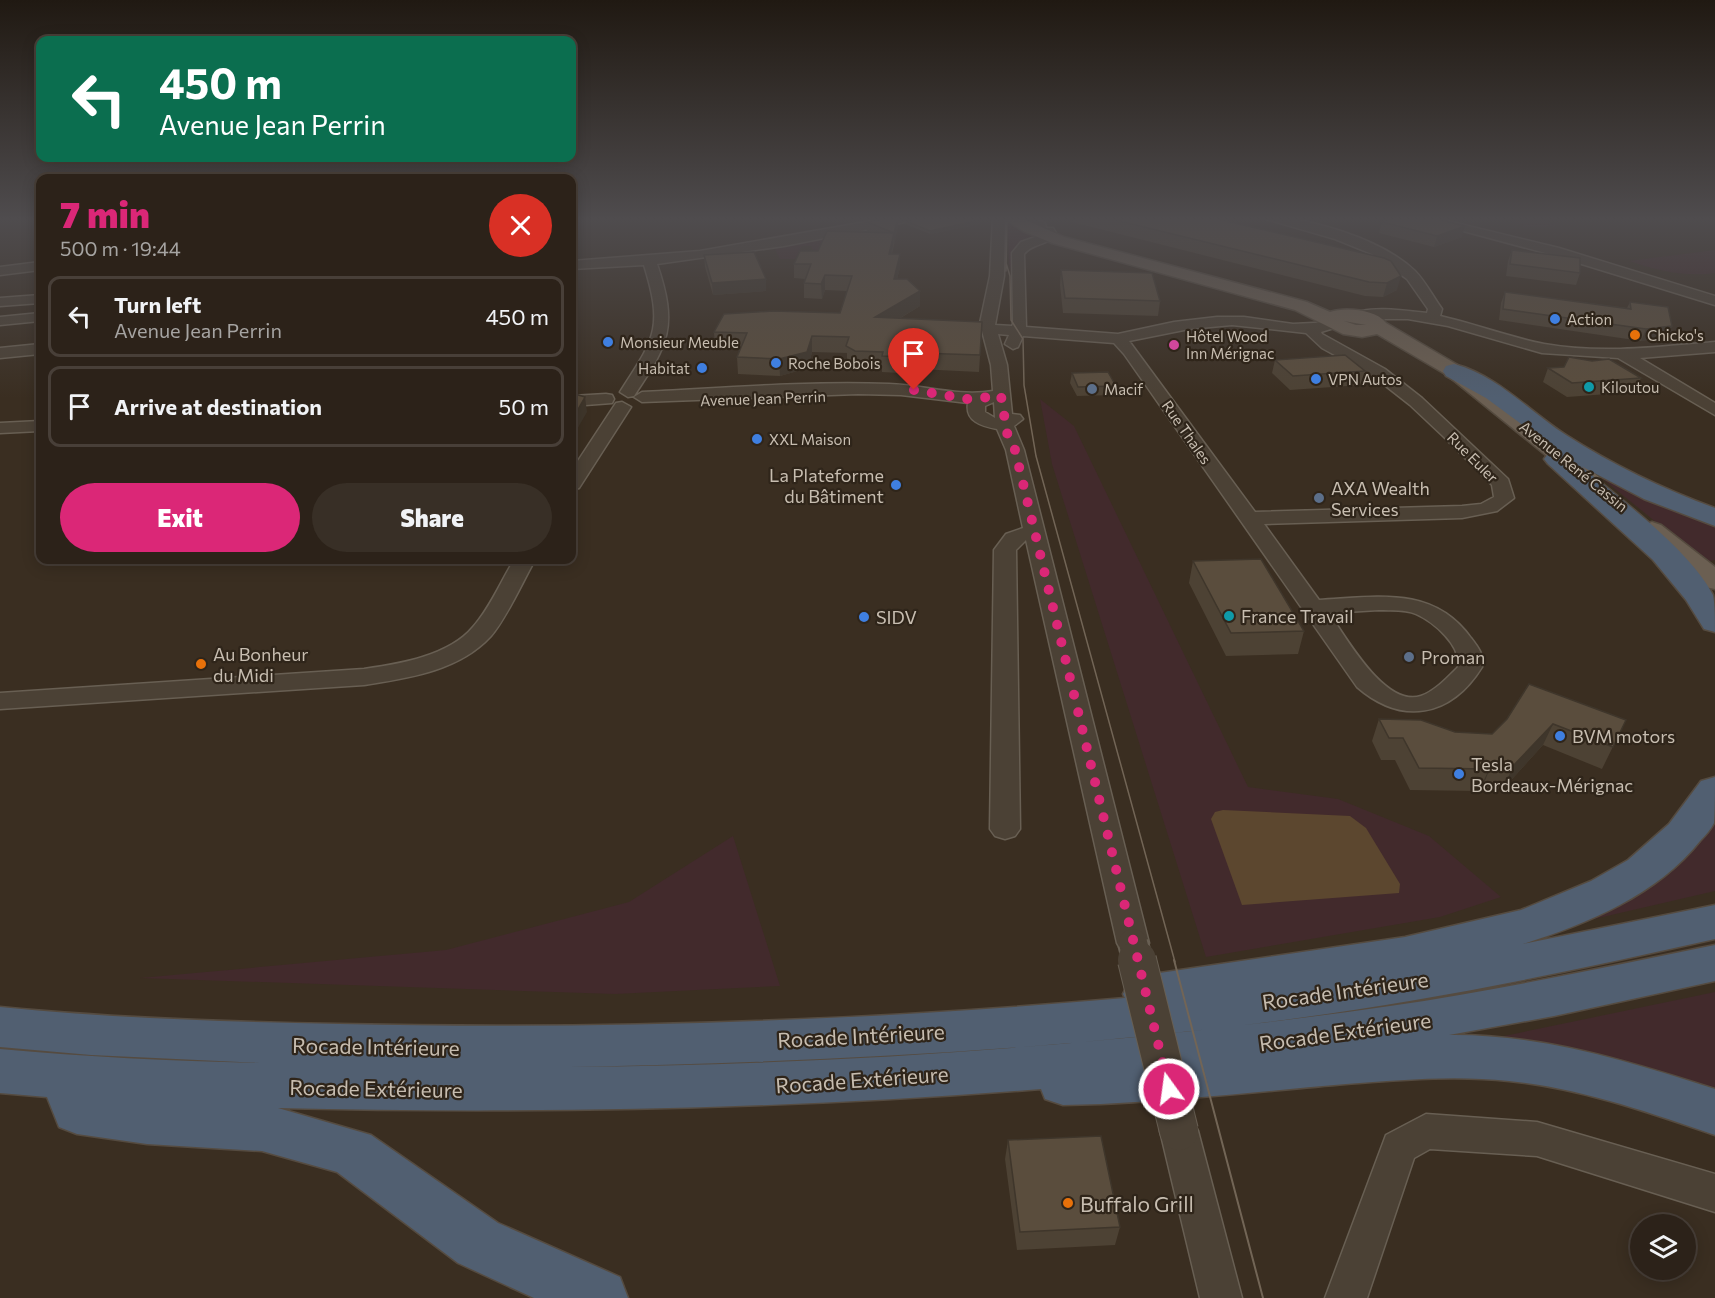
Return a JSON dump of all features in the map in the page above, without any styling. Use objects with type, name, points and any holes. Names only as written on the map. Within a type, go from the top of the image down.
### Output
[{"type":"highway","points":[[1454,371],[1472,378],[1536,426],[1603,469],[1715,518]]},
{"type":"highway","points":[[1539,437],[1545,449],[1636,527],[1675,566],[1704,603],[1715,622]]},
{"type":"highway","points":[[1106,1020],[1130,997],[1395,957],[1513,931],[1595,898],[1644,870],[1685,833],[1715,790]]},
{"type":"highway","name":"Rocade Intérieure","points":[[0,1027],[282,1045],[560,1047],[849,1038],[1106,1020],[1242,1006],[1436,977],[1603,947],[1715,922]]},
{"type":"highway","name":"Rocade Extérieure","points":[[0,1071],[64,1077],[273,1086],[560,1091],[812,1085],[1118,1059],[1261,1043],[1458,1015],[1631,982],[1715,963]]},
{"type":"highway","points":[[812,1085],[1128,1083],[1306,1065],[1410,1058],[1481,1057],[1578,1072],[1643,1088],[1715,1112]]},
{"type":"highway","points":[[64,1077],[77,1111],[147,1121],[262,1127],[352,1152],[478,1243],[599,1298]]},
{"type":"main road","name":"Avenue René Cassin","points":[[1207,278],[1355,323],[1430,356],[1454,371],[1539,437],[1712,575]]},
{"type":"street","points":[[576,478],[627,400],[661,335],[662,322],[649,278]]},
{"type":"street","points":[[995,278],[996,323],[1016,331]]},
{"type":"street","points":[[998,408],[1010,365],[1016,331],[1017,278]]},
{"type":"street","points":[[1412,278],[1435,309],[1433,316]]},
{"type":"street","points":[[1641,278],[1715,301]]},
{"type":"street","points":[[15,279],[36,296]]},
{"type":"street","points":[[994,288],[987,317],[999,365],[998,408],[1015,450],[1133,944],[1221,1298]]},
{"type":"street","points":[[1355,323],[1385,316],[1412,314],[1433,316],[1494,336],[1543,348],[1624,355],[1715,347]]},
{"type":"street","points":[[0,321],[36,317]]},
{"type":"street","name":"Rue Euler","points":[[1118,339],[1152,329],[1213,322],[1308,329],[1355,323]]},
{"type":"street","name":"Rue Euler","points":[[1264,324],[1313,332],[1355,323]]},
{"type":"street","points":[[989,329],[1118,339]]},
{"type":"street","points":[[989,329],[1001,337],[1010,365]]},
{"type":"street","name":"Rue Euler","points":[[1249,519],[1462,512],[1484,510],[1496,506],[1504,498],[1501,483],[1405,390],[1359,360],[1320,340],[1313,332]]},
{"type":"street","name":"Rue Thales","points":[[1118,339],[1130,351],[1366,682],[1391,699],[1406,704],[1424,705],[1439,699],[1471,667],[1472,659],[1467,650],[1440,617],[1421,607],[1397,604],[1313,607]]},
{"type":"street","points":[[0,353],[36,349]]},
{"type":"street","points":[[1624,355],[1715,410]]},
{"type":"street","name":"Avenue Jean Perrin","points":[[576,401],[890,392],[998,408]]},
{"type":"street","points":[[0,428],[36,426]]},
{"type":"street","points":[[1005,829],[1005,550],[1010,540],[1021,533],[1034,532]]},
{"type":"street","points":[[0,701],[364,677],[415,669],[449,655],[482,632],[522,564]]},
{"type":"street","points":[[1346,1298],[1399,1147],[1426,1131],[1537,1139],[1715,1193]]},
{"type":"shaded area","points":[[1040,399],[1074,426],[1248,787],[1338,799],[1429,836],[1501,897],[1440,917],[1206,957],[1052,464]]},
{"type":"shaded area","points":[[1572,454],[1715,522],[1715,560],[1705,562]]},
{"type":"shaded area","points":[[1223,810],[1350,816],[1366,828],[1400,884],[1399,893],[1242,905],[1211,819],[1215,812]]},
{"type":"shaded area","points":[[1715,817],[1715,891],[1581,922],[1712,822]]},
{"type":"shaded area","points":[[733,836],[780,986],[615,994],[140,978],[446,950],[629,902]]},
{"type":"shaded area","points":[[1715,992],[1715,1102],[1480,1041]]},
{"type":"building","points":[[710,278],[766,279],[712,283]]},
{"type":"building","points":[[806,278],[824,278],[821,284],[804,283]]},
{"type":"building","points":[[851,278],[907,279],[920,291],[875,317],[982,322],[980,355],[919,353],[918,357],[882,356],[883,352],[855,351],[846,346],[849,337],[812,336],[807,352],[779,359],[737,357],[747,333],[714,332],[724,314],[773,311],[840,313]]},
{"type":"building","points":[[1062,278],[1153,278],[1160,301],[1065,298]]},
{"type":"building","points":[[1351,278],[1398,278],[1387,283]]},
{"type":"building","points":[[1505,292],[1631,309],[1630,302],[1668,307],[1672,326],[1646,329],[1503,309]]},
{"type":"building","points":[[1345,355],[1365,371],[1293,376],[1275,360]]},
{"type":"building","points":[[1569,357],[1592,361],[1609,359],[1641,378],[1572,383],[1548,368],[1564,367]]},
{"type":"building","points":[[1108,372],[1116,386],[1078,387],[1072,373]]},
{"type":"building","points":[[576,394],[585,397],[576,413]]},
{"type":"building","points":[[1261,559],[1304,631],[1231,633],[1193,561]]},
{"type":"building","points":[[1529,684],[1626,720],[1613,747],[1553,724],[1513,766],[1491,766],[1489,769],[1419,768],[1403,738],[1389,738],[1379,719],[1421,720],[1455,732],[1492,734],[1507,719]]},
{"type":"building","name":"Buffalo Grill","points":[[1101,1136],[1120,1227],[1020,1232],[1008,1140]]},
{"type":"tram line","points":[[1010,278],[1011,320],[1023,339],[1024,385],[1036,456],[1175,962]]},
{"type":"tram line","points":[[1174,960],[1263,1298]]},
{"type":"place","name":"Action","points":[[1555,319]]},
{"type":"place","name":"Chicko's","points":[[1635,335]]},
{"type":"place","name":"Monsieur Meuble","points":[[608,342]]},
{"type":"place","name":"Hôtel Wood Inn Mérignac","points":[[1174,345]]},
{"type":"place","name":"Roche Bobois","points":[[776,363]]},
{"type":"place","name":"Habitat","points":[[702,368]]},
{"type":"place","name":"VPN Autos","points":[[1316,379]]},
{"type":"place","name":"Kiloutou","points":[[1589,387]]},
{"type":"place","name":"Macif","points":[[1092,389]]},
{"type":"place","name":"XXL Maison","points":[[757,439]]},
{"type":"place","name":"La Plateforme du Bâtiment","points":[[896,485]]},
{"type":"place","name":"AXA Wealth Services","points":[[1319,498]]},
{"type":"place","name":"France Travail","points":[[1229,616]]},
{"type":"place","name":"SIDV","points":[[864,617]]},
{"type":"place","name":"Proman","points":[[1409,657]]},
{"type":"place","name":"Au Bonheur du Midi","points":[[201,664]]},
{"type":"place","name":"BVM motors","points":[[1560,736]]},
{"type":"place","name":"Tesla Bordeaux-Mérignac","points":[[1459,774]]},
{"type":"place","name":"Buffalo Grill","points":[[1068,1203]]},
{"type":"route","points":[[914,390],[967,399],[1001,396],[1004,424],[1015,450],[1037,550],[1169,1089]]}]
